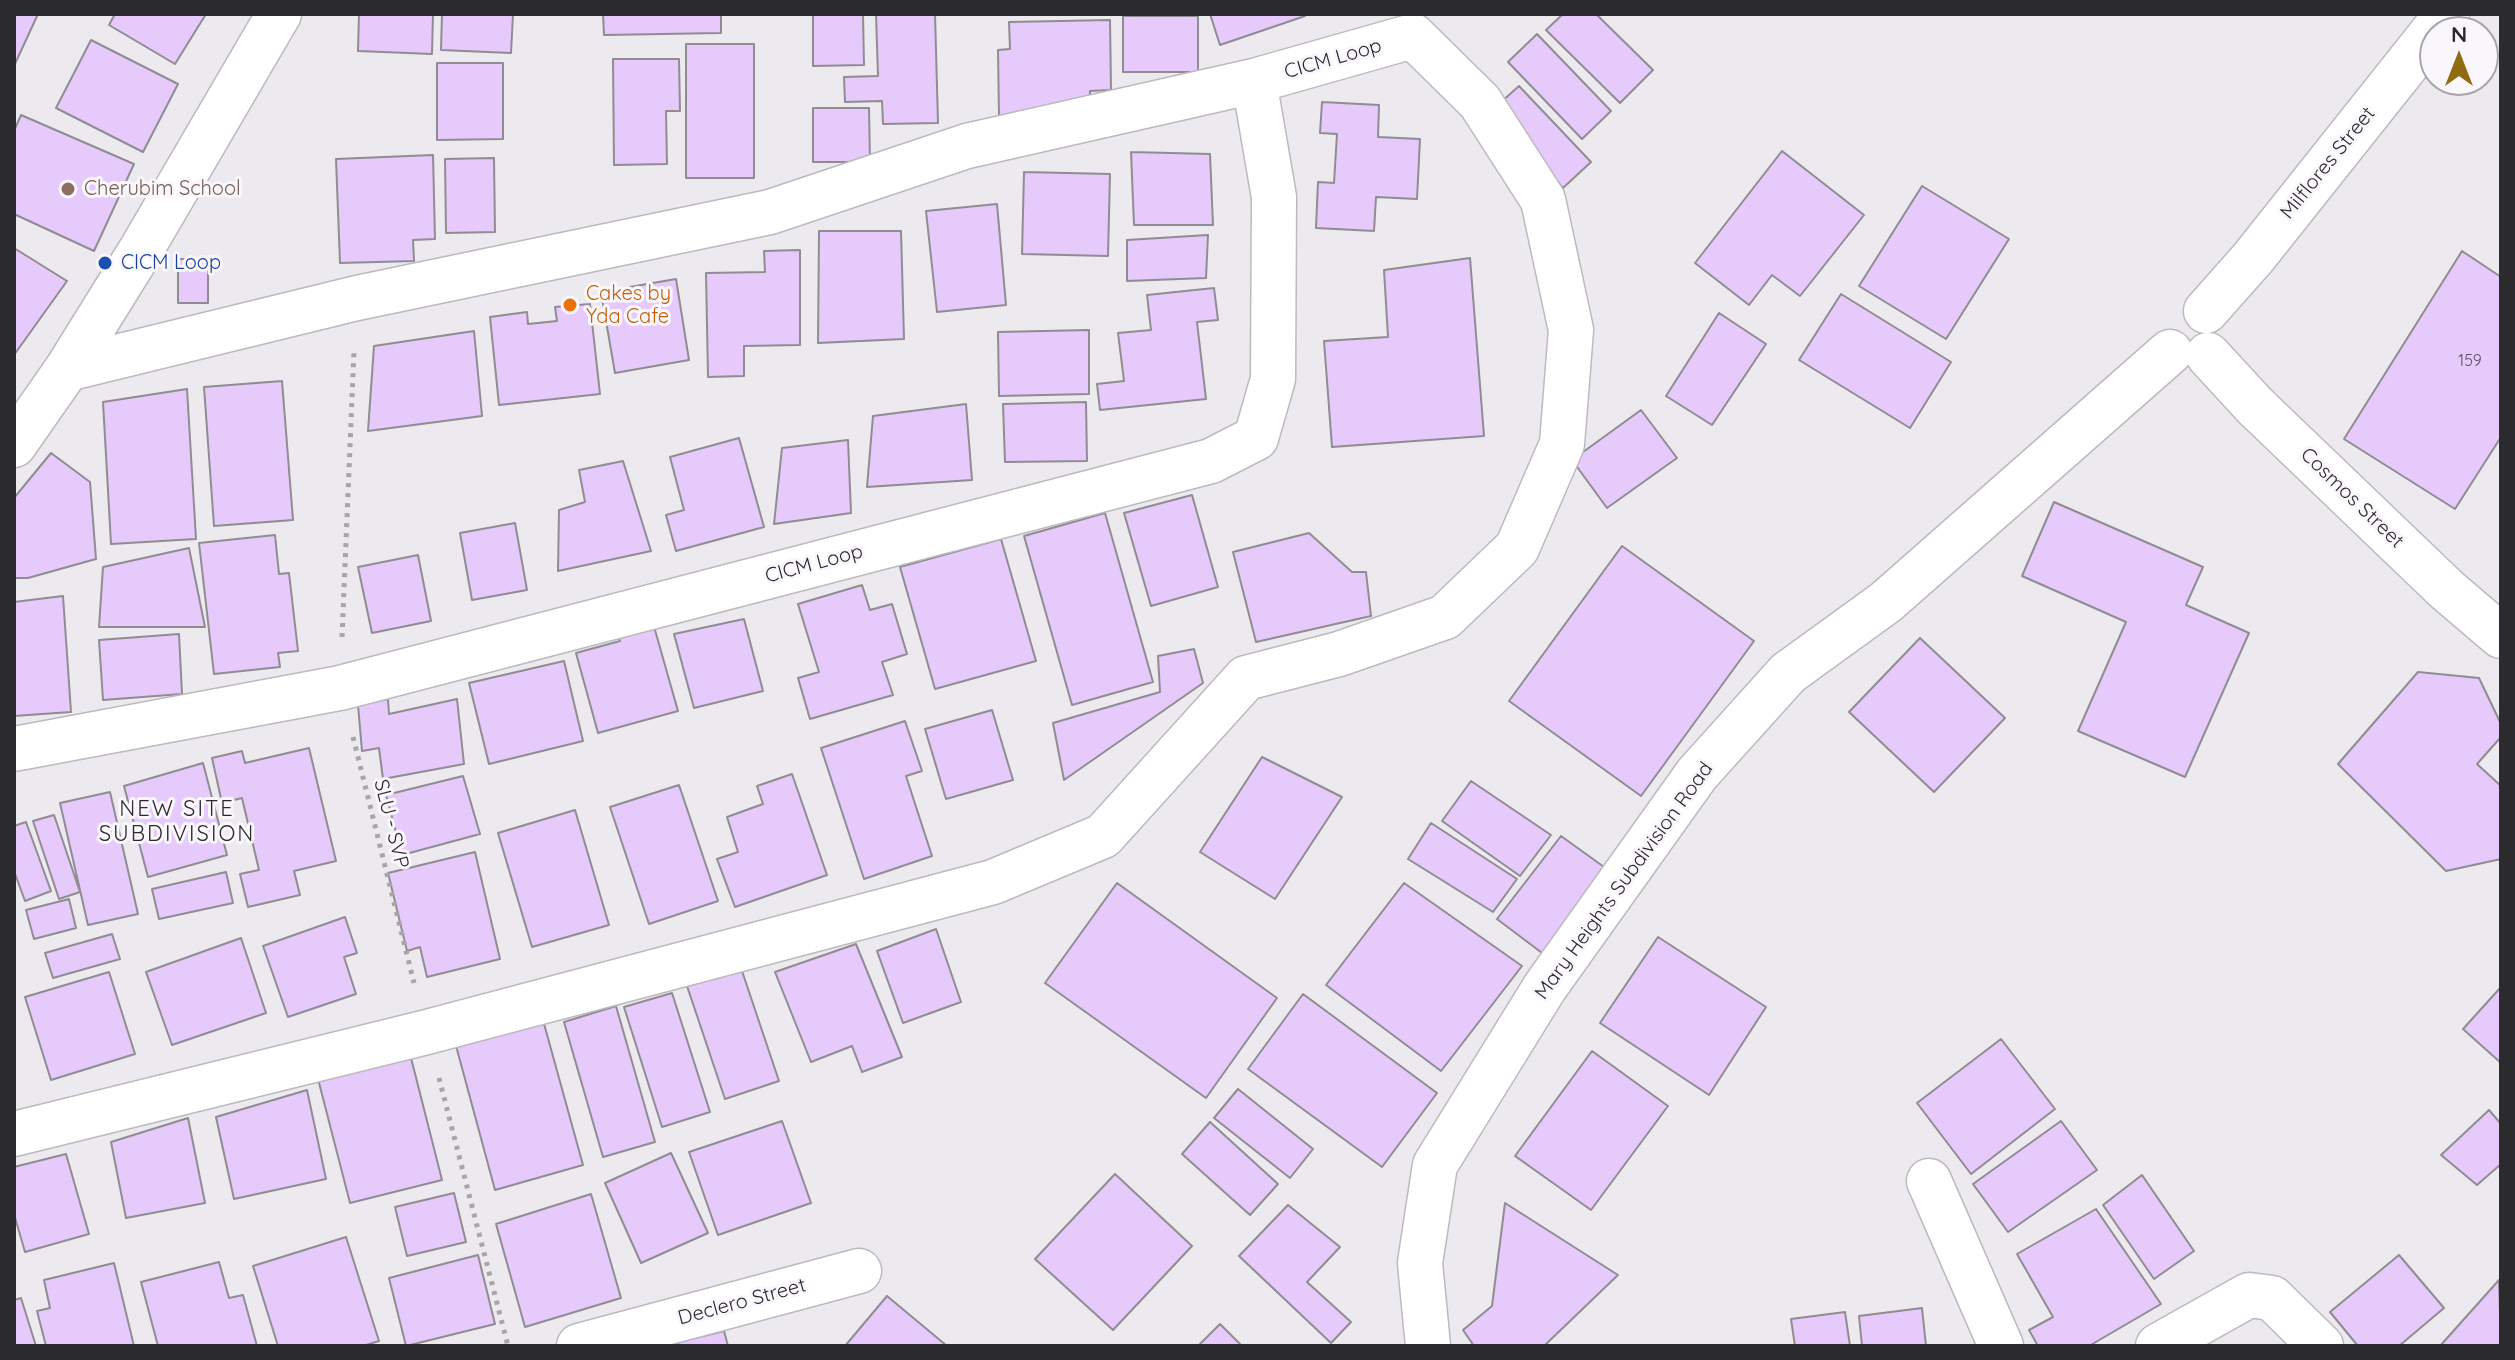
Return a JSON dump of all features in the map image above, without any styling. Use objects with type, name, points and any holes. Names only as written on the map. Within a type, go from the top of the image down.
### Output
[{"type":"street","points":[[14,445],[67,369],[162,216],[279,14]]},
{"type":"street","name":"Milflores Street","points":[[2189,354],[2215,347],[2218,327],[2206,311],[2253,258],[2447,14]]},
{"type":"street","name":"CICM Loop","points":[[67,369],[357,298],[770,212],[967,146],[1254,81],[1413,36],[1480,102],[1543,200],[1571,330],[1562,444],[1517,548],[1445,617],[1339,654],[1246,678],[1103,836],[993,882],[427,1032]]},
{"type":"street","name":"CICM Loop","points":[[14,749],[340,688],[1211,461],[1256,438],[1273,379],[1274,197],[1254,81]]},
{"type":"street","name":"Cosmos Street","points":[[2189,354],[2501,636]]},
{"type":"street","name":"Mary Heights Subdivision Road","points":[[1428,1346],[1420,1263],[1435,1165],[1545,987],[1697,774],[1788,673],[1886,602],[2189,354]]},
{"type":"street","points":[[14,1134],[427,1032]]},
{"type":"street","points":[[1929,1181],[2001,1346]]},
{"type":"street","name":"Declero Street","points":[[579,1346],[859,1271]]},
{"type":"street","points":[[2158,1346],[2249,1295],[2272,1298],[2321,1346]]},
{"type":"path","name":"SLU - SVP","points":[[357,298],[340,688],[508,1346]]},
{"type":"building","points":[[14,14],[38,14],[14,66]]},
{"type":"building","points":[[115,14],[206,14],[175,64],[109,25]]},
{"type":"building","points":[[359,14],[433,14],[432,54],[358,51]]},
{"type":"building","points":[[442,14],[513,14],[511,53],[441,50]]},
{"type":"building","points":[[603,14],[721,14],[721,33],[604,35]]},
{"type":"building","points":[[813,14],[863,14],[864,65],[813,66]]},
{"type":"building","points":[[876,14],[935,14],[938,123],[883,124],[882,101],[845,102],[844,77],[878,76]]},
{"type":"building","points":[[1210,14],[1304,14],[1305,16],[1220,45]]},
{"type":"building","points":[[1563,14],[1596,14],[1653,70],[1620,103],[1546,30]]},
{"type":"building","points":[[1123,16],[1198,16],[1198,72],[1123,72]]},
{"type":"building","points":[[1110,20],[1111,90],[1090,91],[1090,115],[999,117],[998,50],[1010,49],[1009,22]]},
{"type":"building","points":[[1537,34],[1611,111],[1582,139],[1508,62]]},
{"type":"building","points":[[91,40],[178,84],[143,152],[56,108]]},
{"type":"building","points":[[686,44],[754,44],[754,178],[686,178]]},
{"type":"building","points":[[613,59],[679,59],[680,111],[666,111],[667,164],[614,165]]},
{"type":"building","points":[[437,63],[503,63],[503,139],[437,140]]},
{"type":"building","points":[[1519,86],[1591,162],[1563,188],[1491,111]]},
{"type":"building","points":[[1322,102],[1379,105],[1378,137],[1420,139],[1417,199],[1376,197],[1374,231],[1316,228],[1318,182],[1334,183],[1337,134],[1320,133]]},
{"type":"building","points":[[813,108],[869,108],[870,162],[813,162]]},
{"type":"building","name":"Cherubim School","points":[[21,115],[134,164],[94,251],[14,214],[14,131]]},
{"type":"building","points":[[1782,151],[1864,215],[1800,296],[1772,275],[1749,305],[1695,263]]},
{"type":"building","points":[[1131,152],[1210,154],[1213,225],[1134,225]]},
{"type":"building","points":[[433,155],[435,239],[413,240],[414,261],[340,263],[336,159]]},
{"type":"building","points":[[494,158],[495,232],[446,233],[445,159]]},
{"type":"building","points":[[1024,172],[1110,174],[1108,256],[1022,254]]},
{"type":"building","points":[[1922,186],[2009,239],[1946,339],[1859,286]]},
{"type":"building","points":[[997,204],[1006,305],[937,312],[926,211]]},
{"type":"building","points":[[819,231],[901,231],[904,339],[818,343]]},
{"type":"building","points":[[1208,235],[1206,278],[1127,281],[1127,240]]},
{"type":"building","points":[[14,248],[67,281],[14,355]]},
{"type":"building","points":[[800,250],[800,345],[744,346],[744,376],[708,377],[706,273],[765,272],[764,251]]},
{"type":"building","points":[[2462,251],[2501,277],[2501,437],[2455,509],[2344,439]]},
{"type":"building","points":[[1470,258],[1484,436],[1332,447],[1324,341],[1388,337],[1384,270]]},
{"type":"building","points":[[178,259],[208,259],[208,303],[178,303]]},
{"type":"building","points":[[676,279],[689,360],[615,373],[601,292]]},
{"type":"building","points":[[1214,288],[1218,320],[1197,322],[1206,399],[1100,410],[1097,384],[1124,381],[1118,333],[1151,330],[1147,295]]},
{"type":"building","points":[[1841,294],[1951,362],[1910,428],[1799,360]]},
{"type":"building","points":[[590,304],[600,394],[499,405],[490,317],[527,312],[528,324],[557,321],[555,307]]},
{"type":"building","points":[[1719,313],[1766,344],[1712,425],[1666,396]]},
{"type":"building","points":[[1089,330],[1089,394],[999,396],[998,332]]},
{"type":"building","points":[[474,331],[482,416],[368,431],[374,346]]},
{"type":"building","points":[[282,381],[293,520],[214,526],[204,387]]},
{"type":"building","points":[[187,389],[196,539],[111,544],[103,402]]},
{"type":"building","points":[[1086,402],[1087,461],[1005,462],[1003,404]]},
{"type":"building","points":[[966,404],[972,480],[867,487],[873,416]]},
{"type":"building","points":[[1641,410],[1677,458],[1607,508],[1572,460]]},
{"type":"building","points":[[739,438],[764,527],[676,551],[666,515],[684,510],[670,457]]},
{"type":"building","points":[[848,440],[851,513],[774,524],[782,448]]},
{"type":"building","points":[[51,453],[90,482],[96,559],[28,578],[15,578],[14,498]]},
{"type":"building","points":[[623,461],[651,551],[558,571],[559,510],[585,502],[579,470]]},
{"type":"building","points":[[1192,495],[1218,587],[1151,606],[1124,513]]},
{"type":"building","points":[[2054,502],[2203,567],[2186,605],[2249,633],[2185,777],[2078,731],[2126,622],[2022,576]]},
{"type":"building","points":[[1105,513],[1153,682],[1072,705],[1024,536]]},
{"type":"building","points":[[515,523],[527,590],[472,600],[460,533]]},
{"type":"building","points":[[1309,533],[1352,572],[1366,572],[1371,616],[1256,642],[1233,552]]},
{"type":"building","points":[[275,535],[279,574],[289,573],[298,651],[278,653],[280,667],[214,674],[199,543]]},
{"type":"building","points":[[1001,539],[1036,661],[935,689],[900,567]]},
{"type":"building","points":[[1622,546],[1754,641],[1641,796],[1509,701]]},
{"type":"building","points":[[189,548],[205,627],[99,627],[103,567]]},
{"type":"building","points":[[418,555],[431,621],[372,633],[358,567]]},
{"type":"building","points":[[862,585],[870,610],[892,604],[907,654],[882,662],[893,695],[810,719],[798,678],[819,672],[798,604]]},
{"type":"building","points":[[63,596],[71,712],[14,716],[14,602]]},
{"type":"building","points":[[651,616],[678,711],[598,733],[576,653],[620,641],[615,625]]},
{"type":"building","points":[[744,619],[763,691],[694,708],[674,634]]},
{"type":"building","points":[[179,634],[182,694],[103,700],[99,640]]},
{"type":"building","points":[[1920,638],[2005,718],[1934,792],[1849,712]]},
{"type":"building","points":[[1194,649],[1203,683],[1064,780],[1053,723],[1160,692],[1158,656]]},
{"type":"building","points":[[564,661],[583,741],[489,764],[469,683]]},
{"type":"building","points":[[2418,672],[2479,678],[2501,724],[2501,737],[2477,764],[2501,786],[2501,859],[2446,871],[2338,764]]},
{"type":"building","points":[[388,699],[389,714],[457,699],[464,764],[383,779],[379,748],[362,751],[358,705]]},
{"type":"building","points":[[992,710],[1013,780],[946,799],[925,729]]},
{"type":"building","points":[[905,721],[922,771],[906,776],[932,856],[864,879],[821,748]]},
{"type":"building","points":[[309,748],[336,861],[294,871],[300,895],[248,907],[240,874],[259,870],[242,798],[222,803],[212,758],[242,751],[245,763]]},
{"type":"building","points":[[1262,757],[1342,797],[1275,899],[1200,852]]},
{"type":"building","points":[[203,763],[227,855],[148,877],[124,786]]},
{"type":"building","points":[[792,774],[827,875],[735,907],[717,859],[738,852],[727,817],[763,804],[757,786]]},
{"type":"building","points":[[463,776],[480,834],[402,855],[386,795]]},
{"type":"building","points":[[1471,781],[1551,835],[1520,876],[1442,821]]},
{"type":"building","points":[[679,785],[718,901],[649,924],[610,807]]},
{"type":"building","points":[[110,792],[138,914],[88,925],[60,803]]},
{"type":"building","points":[[575,810],[609,925],[532,947],[498,833]]},
{"type":"building","points":[[54,815],[80,892],[59,899],[33,821]]},
{"type":"building","points":[[26,822],[51,891],[25,901],[14,871],[14,826]]},
{"type":"building","points":[[1431,823],[1517,879],[1493,912],[1408,859]]},
{"type":"building","points":[[1561,836],[1611,872],[1546,956],[1497,919]]},
{"type":"building","points":[[475,852],[500,959],[427,977],[420,947],[407,951],[388,873]]},
{"type":"building","points":[[226,872],[233,903],[159,919],[152,889]]},
{"type":"building","points":[[1117,883],[1277,998],[1206,1098],[1045,983]]},
{"type":"building","points":[[1404,883],[1522,966],[1441,1071],[1326,985]]},
{"type":"building","points":[[69,899],[76,928],[34,939],[26,910]]},
{"type":"building","points":[[345,917],[357,953],[344,957],[356,994],[288,1017],[263,946]]},
{"type":"building","points":[[936,929],[961,1002],[903,1023],[877,951]]},
{"type":"building","points":[[112,934],[120,959],[53,978],[45,953]]},
{"type":"building","points":[[1658,937],[1766,1007],[1709,1095],[1600,1023]]},
{"type":"building","points":[[241,938],[266,1013],[172,1045],[146,972]]},
{"type":"building","points":[[856,944],[902,1057],[862,1072],[852,1046],[811,1062],[775,972]]},
{"type":"building","points":[[741,968],[779,1081],[725,1099],[687,986]]},
{"type":"building","points":[[109,972],[135,1054],[51,1080],[25,997]]},
{"type":"building","points":[[2501,987],[2501,1063],[2463,1029]]},
{"type":"building","points":[[672,993],[710,1112],[662,1127],[624,1007]]},
{"type":"building","points":[[1303,994],[1437,1093],[1382,1167],[1248,1069]]},
{"type":"building","points":[[616,1006],[655,1142],[603,1157],[564,1022]]},
{"type":"building","points":[[543,1020],[583,1165],[495,1190],[455,1042]]},
{"type":"building","points":[[2001,1039],[2055,1109],[1971,1174],[1917,1103]]},
{"type":"building","points":[[408,1046],[442,1180],[350,1203],[317,1075]]},
{"type":"building","points":[[1592,1051],[1668,1106],[1591,1210],[1515,1156]]},
{"type":"building","points":[[1238,1089],[1313,1149],[1290,1178],[1214,1118]]},
{"type":"building","points":[[307,1090],[326,1179],[234,1199],[216,1117]]},
{"type":"building","points":[[2489,1110],[2501,1124],[2501,1164],[2477,1185],[2441,1155]]},
{"type":"building","points":[[188,1118],[205,1203],[126,1218],[111,1142]]},
{"type":"building","points":[[782,1121],[811,1203],[718,1235],[689,1152]]},
{"type":"building","points":[[2061,1121],[2097,1170],[2008,1232],[1973,1184]]},
{"type":"building","points":[[1210,1122],[1278,1184],[1250,1215],[1182,1154]]},
{"type":"building","points":[[671,1153],[708,1233],[641,1263],[605,1183]]},
{"type":"building","points":[[66,1154],[89,1234],[25,1252],[14,1214],[14,1167]]},
{"type":"building","points":[[1115,1174],[1192,1246],[1113,1330],[1035,1259]]},
{"type":"building","points":[[2142,1175],[2194,1251],[2154,1279],[2103,1205]]},
{"type":"building","points":[[454,1193],[466,1242],[407,1256],[395,1207]]},
{"type":"building","points":[[591,1194],[621,1298],[525,1327],[496,1224]]},
{"type":"building","points":[[1505,1203],[1618,1275],[1544,1346],[1474,1346],[1463,1330],[1492,1306]]},
{"type":"building","points":[[1288,1205],[1340,1247],[1307,1282],[1351,1322],[1331,1343],[1239,1256]]},
{"type":"building","points":[[2096,1209],[2161,1304],[2089,1346],[2038,1346],[2029,1330],[2053,1317],[2017,1254]]},
{"type":"building","points":[[346,1237],[379,1341],[363,1346],[278,1346],[253,1266]]},
{"type":"building","points":[[478,1255],[495,1324],[406,1346],[389,1278]]},
{"type":"building","points":[[2399,1255],[2444,1308],[2399,1346],[2358,1346],[2330,1312]]},
{"type":"building","points":[[219,1262],[229,1298],[243,1295],[257,1346],[158,1346],[141,1282]]},
{"type":"building","points":[[114,1263],[134,1346],[46,1346],[37,1311],[50,1308],[44,1280]]},
{"type":"building","points":[[2499,1280],[2501,1346],[2440,1346]]},
{"type":"building","points":[[887,1296],[947,1346],[845,1346]]},
{"type":"building","points":[[21,1298],[36,1346],[14,1346],[14,1300]]},
{"type":"building","points":[[1922,1308],[1926,1346],[1862,1346],[1859,1316]]},
{"type":"building","points":[[1845,1312],[1850,1346],[1795,1346],[1791,1319]]},
{"type":"building","points":[[1220,1324],[1242,1346],[1198,1346]]},
{"type":"building","points":[[724,1331],[728,1346],[679,1346],[678,1342]]},
{"type":"place","name":"Cherubim School","points":[[68,189]]},
{"type":"place","name":"CICM Loop","points":[[105,263]]},
{"type":"place","name":"Cakes by Yda Cafe","points":[[570,305]]},
{"type":"district","name":"NEW SITE SUBDIVISION","points":[[177,822]]}]
